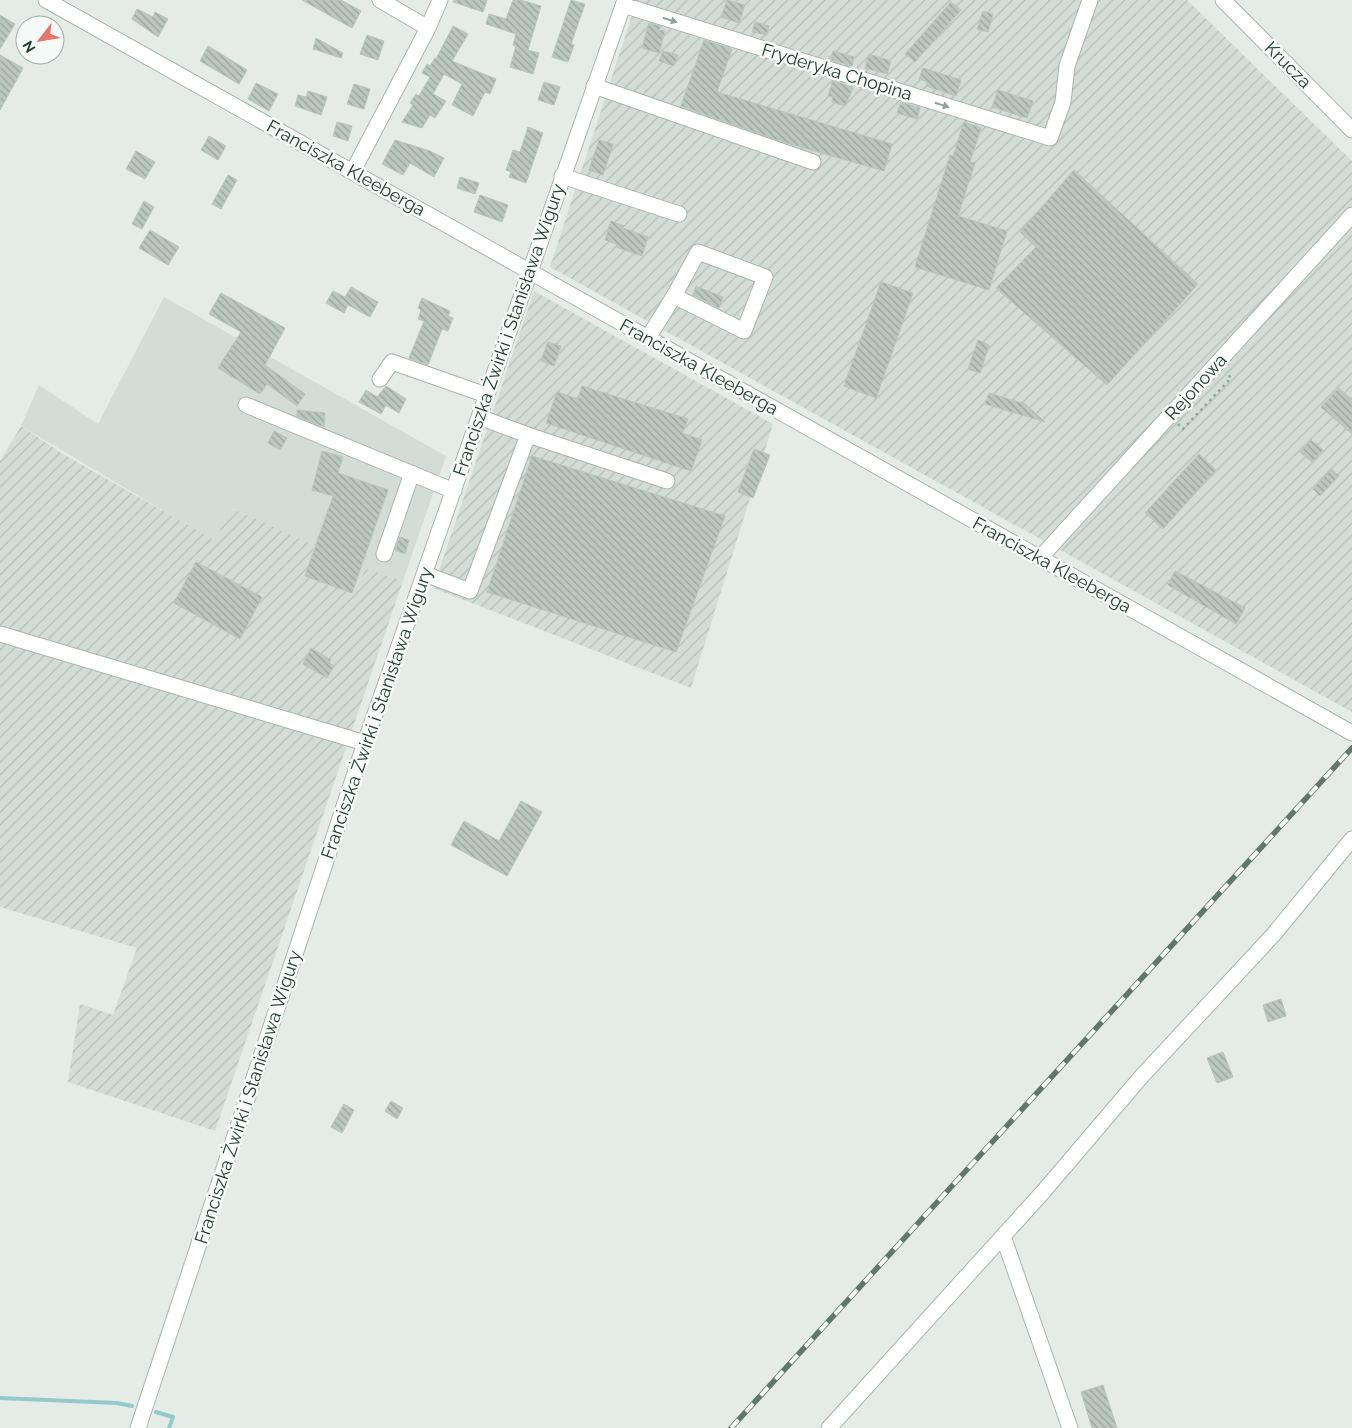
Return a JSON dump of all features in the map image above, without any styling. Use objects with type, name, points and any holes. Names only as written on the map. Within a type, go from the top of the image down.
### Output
[{"type":"street","points":[[380,0],[428,28]]},
{"type":"street","points":[[353,172],[428,28],[440,0]]},
{"type":"street","name":"Fryderyka Chopina","points":[[624,3],[1050,138],[1064,102],[1067,66],[1090,0]]},
{"type":"street","name":"Krucza","points":[[1223,0],[1352,130]]},
{"type":"street","name":"Franciszka Kleeberga","points":[[51,1],[1352,733]]},
{"type":"street","name":"Franciszka Żwirki i Stanisława Wigury","points":[[138,1428],[365,743],[624,3]]},
{"type":"street","points":[[594,86],[813,162]]},
{"type":"street","points":[[562,176],[679,214]]},
{"type":"street","name":"Rejonowa","points":[[1040,558],[1351,220]]},
{"type":"street","points":[[648,338],[698,252],[765,277],[744,331],[674,296]]},
{"type":"street","points":[[380,379],[392,362],[486,395]]},
{"type":"street","points":[[246,405],[454,490]]},
{"type":"street","points":[[480,417],[667,481]]},
{"type":"street","points":[[424,574],[470,591],[528,435]]},
{"type":"street","points":[[384,554],[412,474]]},
{"type":"street","points":[[0,634],[365,743]]},
{"type":"street","points":[[829,1428],[1003,1236],[1141,1077],[1274,934],[1352,839]]},
{"type":"street","points":[[1003,1236],[1070,1428]]},
{"type":"shaded area","points":[[637,0],[1187,0],[1352,161],[1352,712],[550,267]]},
{"type":"shaded area","points":[[534,291],[773,424],[691,688],[433,588]]},
{"type":"shaded area","points":[[164,297],[446,456],[403,581],[366,569],[352,593],[305,576],[313,545],[233,509],[214,541],[21,426],[39,385],[98,424]]},
{"type":"shaded area","points":[[21,426],[63,454],[214,540],[233,509],[314,545],[306,576],[352,593],[366,569],[403,581],[215,1131],[68,1082],[80,1004],[113,1015],[137,948],[0,907],[0,461]]},
{"type":"building","points":[[302,0],[341,0],[361,11],[352,28]]},
{"type":"building","points":[[454,0],[487,0],[483,12],[453,2]]},
{"type":"building","points":[[513,0],[521,0],[541,6],[528,50],[539,53],[533,74],[510,67],[516,46],[513,45],[516,34],[486,24],[489,14],[506,19]]},
{"type":"building","points":[[571,0],[585,4],[571,44],[574,45],[568,62],[552,57]]},
{"type":"building","points":[[727,0],[745,5],[739,23],[721,17]]},
{"type":"building","points":[[951,2],[961,10],[915,62],[905,54]]},
{"type":"building","points":[[137,9],[153,17],[155,12],[168,19],[158,37],[132,19]]},
{"type":"building","points":[[983,11],[993,14],[988,32],[977,29]]},
{"type":"building","points":[[0,15],[15,24],[0,49]]},
{"type":"building","points":[[755,22],[769,26],[767,35],[752,32]]},
{"type":"building","points":[[649,23],[660,26],[659,30],[665,31],[659,53],[642,48]]},
{"type":"building","points":[[453,26],[468,34],[452,61],[496,79],[490,94],[485,92],[473,116],[452,105],[462,84],[444,74],[433,94],[446,101],[435,118],[430,115],[422,128],[402,122],[413,105],[410,103],[416,94],[419,96],[430,77],[422,73],[427,64],[430,66],[436,59]]},
{"type":"building","points":[[367,35],[384,41],[378,60],[360,54]]},
{"type":"building","points":[[316,38],[343,53],[341,58],[313,49]]},
{"type":"building","points":[[704,40],[732,49],[717,92],[892,144],[884,171],[780,141],[681,106]]},
{"type":"building","points":[[208,46],[247,70],[239,84],[200,61]]},
{"type":"building","points":[[663,51],[678,55],[674,66],[659,61]]},
{"type":"building","points":[[833,51],[854,57],[852,66],[831,60]]},
{"type":"building","points":[[869,54],[891,61],[887,74],[865,68]]},
{"type":"building","points":[[0,55],[23,68],[0,110]]},
{"type":"building","points":[[923,68],[961,80],[956,96],[926,86],[927,82],[919,79]]},
{"type":"building","points":[[833,80],[853,88],[845,106],[832,102],[833,97],[828,96]]},
{"type":"building","points":[[544,82],[560,87],[554,105],[538,100]]},
{"type":"building","points":[[256,83],[278,94],[269,111],[248,99]]},
{"type":"building","points":[[354,84],[370,89],[364,109],[347,104]]},
{"type":"building","points":[[998,90],[1033,101],[1027,118],[992,107]]},
{"type":"building","points":[[308,91],[327,97],[321,115],[295,106],[298,95],[306,97]]},
{"type":"building","points":[[901,102],[920,108],[917,119],[897,113]]},
{"type":"building","points":[[337,122],[352,126],[348,141],[333,136]]},
{"type":"building","points":[[964,122],[981,128],[970,162],[975,163],[958,216],[1007,231],[989,290],[915,267],[950,155],[953,156]]},
{"type":"building","points":[[528,127],[543,133],[526,183],[509,177],[511,172],[506,170],[513,150],[520,152]]},
{"type":"building","points":[[209,136],[226,146],[218,160],[201,150]]},
{"type":"building","points":[[395,140],[430,151],[444,158],[434,177],[410,163],[403,175],[382,164]]},
{"type":"building","points":[[599,140],[613,144],[603,175],[589,170]]},
{"type":"building","points":[[136,151],[155,162],[145,179],[126,169]]},
{"type":"building","points":[[1074,170],[1198,284],[1107,385],[996,288],[1036,247],[1020,232]]},
{"type":"building","points":[[228,175],[237,180],[221,209],[212,204]]},
{"type":"building","points":[[460,177],[479,183],[475,194],[457,188]]},
{"type":"building","points":[[480,195],[508,205],[502,222],[474,212]]},
{"type":"building","points":[[144,201],[154,207],[142,229],[132,224]]},
{"type":"building","points":[[611,221],[624,226],[623,228],[648,237],[642,256],[616,247],[617,244],[605,240]]},
{"type":"building","points":[[150,230],[179,247],[168,265],[139,248]]},
{"type":"building","points":[[881,282],[913,293],[876,398],[844,386]]},
{"type":"building","points":[[696,286],[723,297],[719,308],[693,295]]},
{"type":"building","points":[[351,287],[378,302],[370,317],[348,305],[344,313],[326,303],[333,291],[345,297]]},
{"type":"building","points":[[221,293],[285,328],[265,365],[305,394],[297,406],[267,384],[260,394],[218,368],[241,332],[209,314]]},
{"type":"building","points":[[422,298],[450,311],[448,316],[453,318],[448,331],[442,329],[428,365],[409,358],[424,321],[418,319],[421,310],[418,308]]},
{"type":"building","points":[[978,340],[989,345],[980,373],[968,369]]},
{"type":"building","points":[[548,342],[561,346],[554,366],[541,361]]},
{"type":"building","points":[[386,386],[406,399],[399,413],[386,405],[381,414],[359,402],[366,390],[377,397]]},
{"type":"building","points":[[582,386],[688,419],[682,433],[702,440],[691,471],[546,423],[557,392],[578,399]]},
{"type":"building","points":[[1339,388],[1352,400],[1352,434],[1321,407]]},
{"type":"building","points":[[989,393],[1025,404],[1045,422],[985,404]]},
{"type":"building","points":[[297,410],[325,413],[324,427],[297,416]]},
{"type":"building","points":[[274,431],[287,438],[280,450],[268,443]]},
{"type":"building","points":[[1311,440],[1323,450],[1312,462],[1300,452]]},
{"type":"building","points":[[754,449],[770,455],[753,498],[738,492]]},
{"type":"building","points":[[322,451],[343,457],[338,473],[388,490],[352,593],[305,576],[333,496],[312,490]]},
{"type":"building","points":[[1199,454],[1216,470],[1163,529],[1145,513]]},
{"type":"building","points":[[532,456],[725,516],[676,652],[487,592]]},
{"type":"building","points":[[1331,469],[1339,476],[1320,496],[1313,489]]},
{"type":"building","points":[[400,537],[409,540],[405,554],[395,550]]},
{"type":"building","points":[[196,562],[262,597],[240,639],[174,603]]},
{"type":"building","points":[[1175,571],[1245,608],[1236,624],[1168,585]]},
{"type":"building","points":[[311,648],[331,660],[329,663],[334,666],[327,678],[303,664]]},
{"type":"building","points":[[521,801],[542,812],[507,876],[451,845],[464,821],[499,841]]},
{"type":"building","points":[[1281,999],[1286,1016],[1268,1022],[1263,1005]]},
{"type":"building","points":[[1223,1052],[1233,1077],[1217,1083],[1207,1058]]},
{"type":"building","points":[[391,1101],[403,1108],[397,1119],[385,1111]]},
{"type":"building","points":[[344,1104],[354,1110],[342,1133],[331,1127]]},
{"type":"building","points":[[1103,1385],[1117,1428],[1092,1428],[1081,1392]]},
{"type":"waterway","points":[[0,1398],[117,1403],[132,1406]]},
{"type":"waterway","points":[[156,1412],[173,1417],[169,1428]]},
{"type":"railway","points":[[731,1428],[1352,748]]}]
